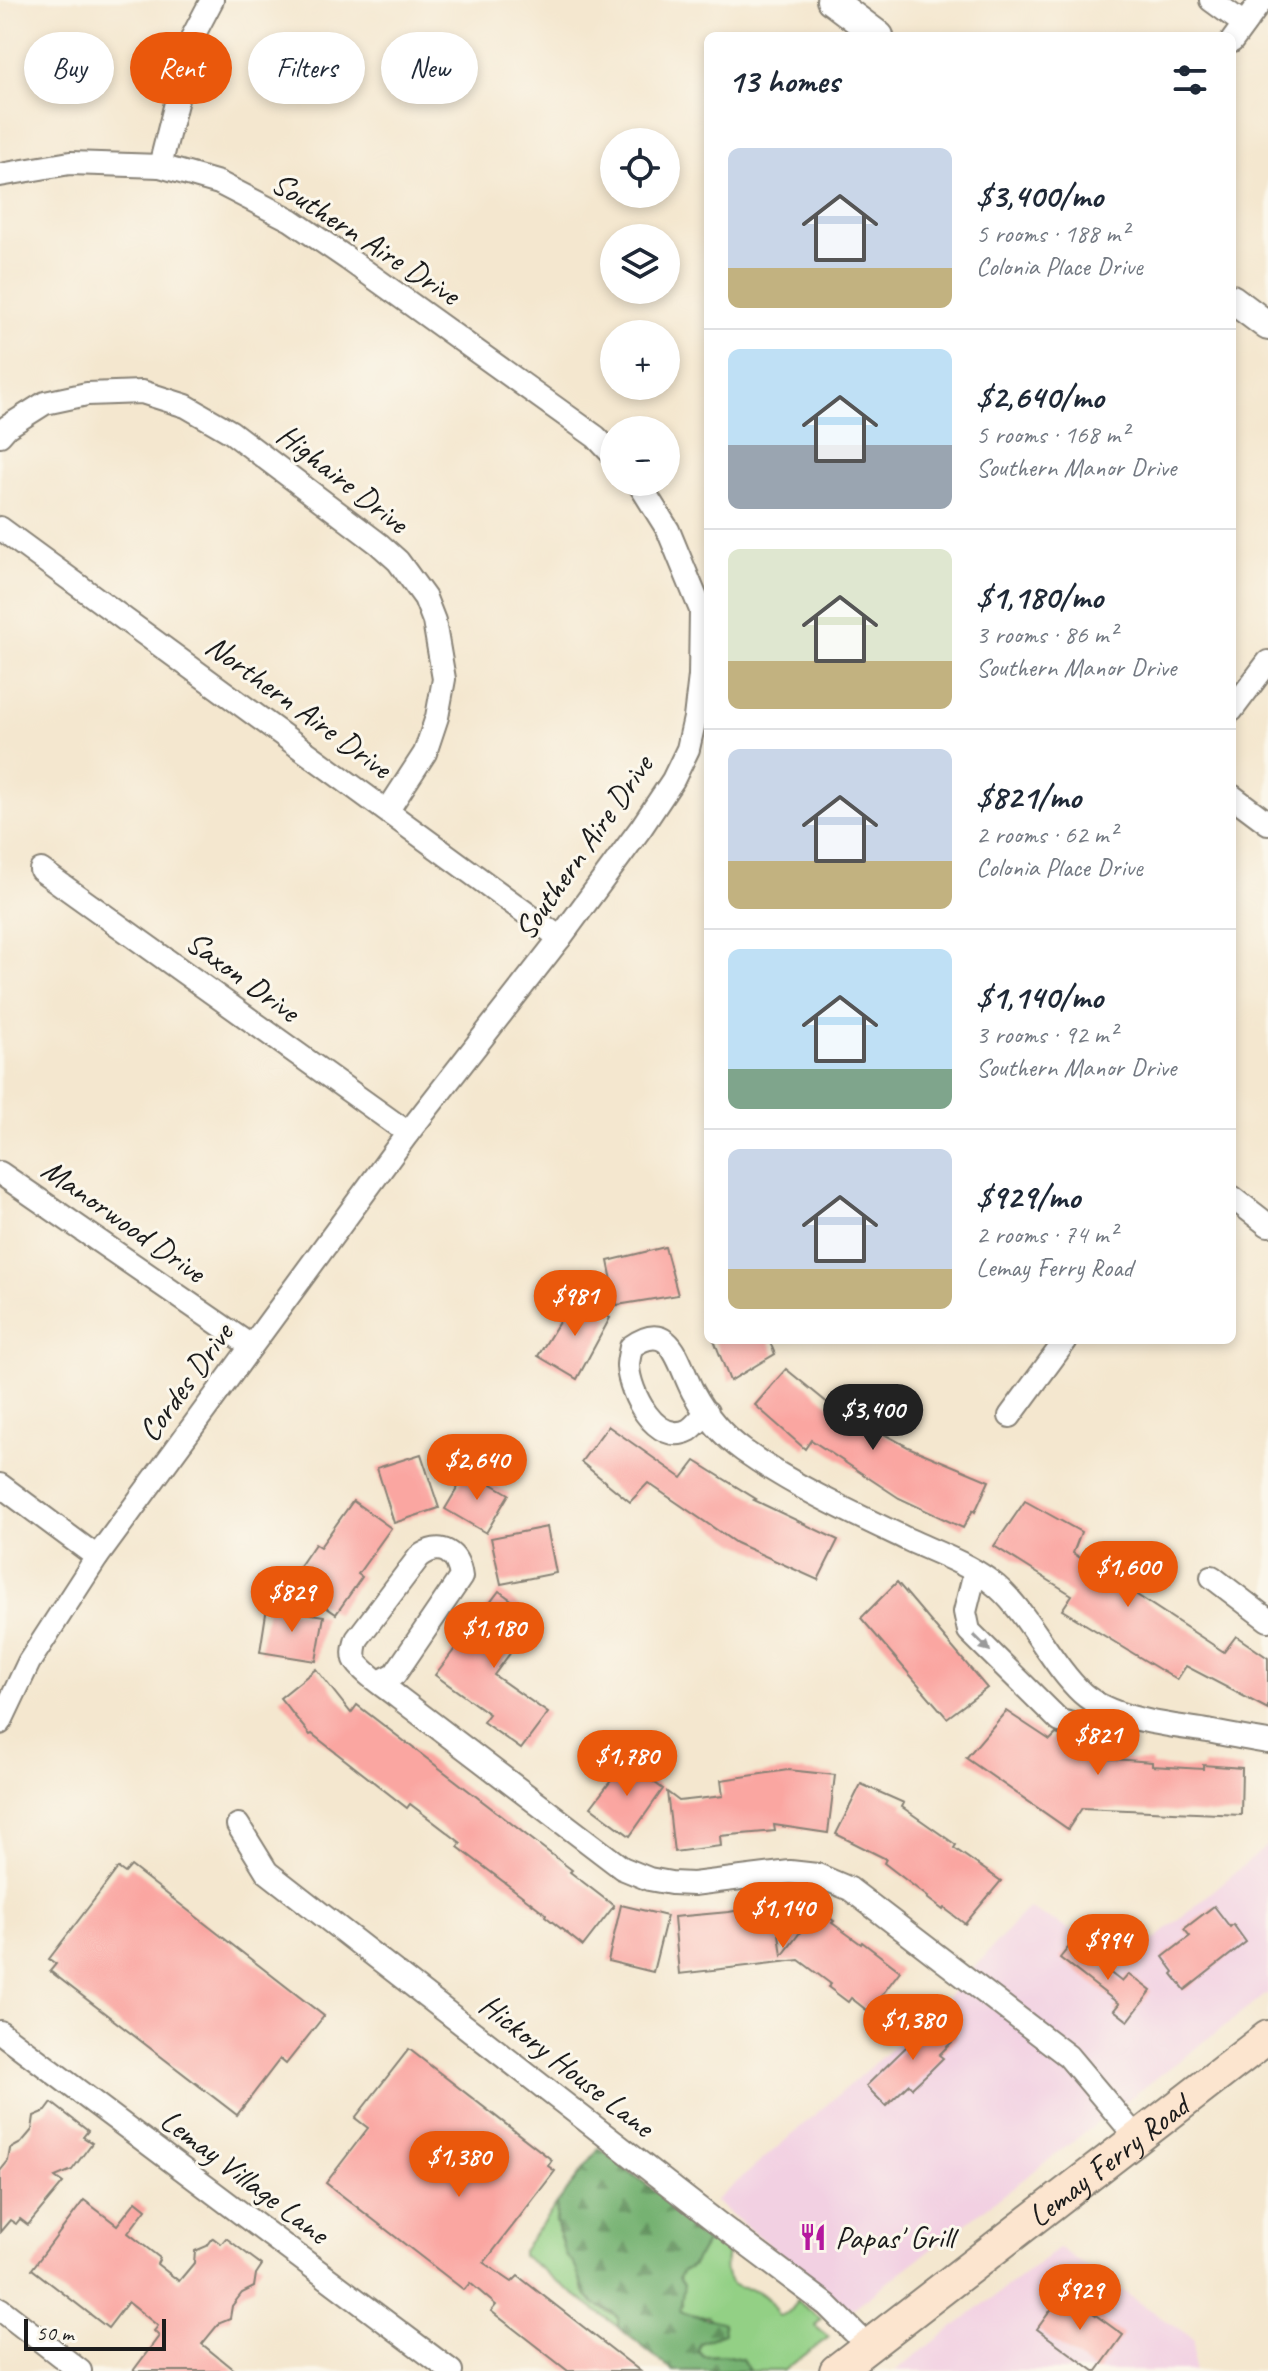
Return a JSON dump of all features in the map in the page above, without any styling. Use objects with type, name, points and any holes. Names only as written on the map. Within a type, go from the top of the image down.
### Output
[{"type":"main road","name":"Lemay Ferry Road","points":[[847,2363],[1268,2037]]},
{"type":"street","points":[[160,166],[193,36],[212,0]]},
{"type":"street","points":[[831,0],[874,32]]},
{"type":"street","points":[[1211,0],[1238,33],[1262,0]]},
{"type":"street","name":"Southern Aire Drive","points":[[0,175],[70,163],[160,166],[219,183],[291,220],[600,443]]},
{"type":"street","points":[[1236,302],[1268,326]]},
{"type":"street","name":"Highaire Drive","points":[[0,435],[7,427],[45,403],[87,394],[142,392],[186,406],[231,432],[398,561],[425,598],[434,621],[444,679],[437,717],[425,753],[388,810]]},
{"type":"street","name":"Southern Aire Drive","points":[[442,1091],[641,828],[673,780],[688,749],[700,676],[704,609],[668,530],[647,496]]},
{"type":"street","name":"Northern Aire Drive","points":[[0,528],[560,938]]},
{"type":"street","points":[[1236,705],[1268,662]]},
{"type":"street","points":[[1236,799],[1268,823]]},
{"type":"street","name":"Saxon Drive","points":[[41,870],[408,1133]]},
{"type":"street","name":"Cordes Drive","points":[[0,1723],[29,1662],[97,1557],[442,1091]]},
{"type":"street","name":"Manorwood Drive","points":[[0,1173],[251,1346]]},
{"type":"street","points":[[1236,1200],[1268,1225]]},
{"type":"street","points":[[1010,1416],[1063,1344]]},
{"type":"street","points":[[707,1412],[713,1423],[736,1445],[768,1469],[991,1581],[1017,1609],[1083,1694],[1106,1709],[1167,1725],[1268,1742]]},
{"type":"street","points":[[0,1485],[97,1557]]},
{"type":"street","points":[[379,1682],[395,1674],[461,1577],[460,1564],[451,1554],[441,1549],[429,1549],[419,1557],[357,1639],[354,1650],[356,1661],[379,1682],[622,1868],[649,1879],[693,1884],[790,1872],[817,1875],[850,1889],[1068,2056],[1137,2138]]},
{"type":"street","points":[[975,1572],[965,1612],[969,1631],[1060,1721],[1082,1726],[1106,1709]]},
{"type":"street","points":[[1212,1577],[1268,1620]]},
{"type":"street","name":"Hickory House Lane","points":[[238,1825],[267,1872],[827,2305],[847,2363]]},
{"type":"street","name":"Lemay Village Lane","points":[[0,2032],[451,2371]]},
{"type":"street","points":[[0,2309],[80,2371]]},
{"type":"shaded area","points":[[1268,1845],[1268,1993],[850,2311],[715,2201],[936,2010],[1028,1908],[1129,1961]]},
{"type":"shaded area","points":[[1059,2248],[1194,2339],[1194,2371],[895,2371]]},
{"type":"green space","points":[[599,2148],[711,2234],[693,2265],[682,2271],[679,2278],[684,2285],[680,2311],[723,2323],[724,2333],[700,2343],[698,2350],[703,2356],[723,2355],[742,2359],[749,2371],[673,2371],[618,2327],[618,2318],[611,2311],[596,2305],[586,2295],[574,2264],[563,2247],[556,2222],[557,2204]]},
{"type":"green space","points":[[557,2204],[557,2224],[562,2243],[578,2271],[584,2292],[589,2299],[618,2318],[618,2327],[522,2255],[522,2250]]},
{"type":"green space","points":[[711,2234],[728,2247],[726,2270],[733,2284],[761,2293],[778,2316],[790,2311],[796,2300],[821,2319],[815,2326],[829,2337],[783,2371],[749,2371],[742,2359],[723,2355],[703,2356],[698,2350],[700,2343],[723,2333],[708,2316],[692,2316],[679,2311],[682,2304],[678,2279],[682,2271],[693,2265]]},
{"type":"building","points":[[665,1247],[678,1295],[617,1305],[608,1261]]},
{"type":"building","points":[[574,1298],[610,1318],[577,1379],[538,1356]]},
{"type":"building","points":[[716,1344],[771,1344],[775,1354],[730,1381]]},
{"type":"building","points":[[786,1369],[851,1422],[854,1418],[908,1447],[989,1481],[975,1512],[973,1510],[963,1528],[899,1498],[811,1440],[805,1449],[755,1405]]},
{"type":"building","points":[[608,1426],[682,1478],[695,1461],[754,1500],[838,1540],[818,1580],[736,1543],[648,1483],[630,1502],[581,1462]]},
{"type":"building","points":[[421,1454],[439,1508],[394,1523],[377,1468]]},
{"type":"building","points":[[468,1470],[509,1494],[486,1533],[445,1509]]},
{"type":"building","points":[[353,1501],[391,1528],[358,1574],[362,1577],[336,1614],[289,1582],[315,1544],[320,1547]]},
{"type":"building","points":[[1025,1501],[1081,1532],[1073,1553],[1224,1652],[1236,1636],[1268,1658],[1268,1709],[1186,1666],[1177,1680],[1062,1610],[1072,1595],[994,1546]]},
{"type":"building","points":[[547,1527],[556,1573],[501,1584],[491,1538]]},
{"type":"building","points":[[897,1582],[987,1688],[947,1718],[861,1618]]},
{"type":"building","points":[[499,1591],[536,1618],[494,1675],[548,1713],[521,1749],[483,1722],[489,1714],[435,1675]]},
{"type":"building","points":[[267,1607],[324,1616],[316,1661],[260,1652]]},
{"type":"building","points":[[316,1669],[351,1713],[357,1705],[572,1870],[570,1872],[614,1906],[583,1946],[458,1847],[461,1843],[410,1804],[407,1808],[310,1735],[280,1698]]},
{"type":"building","points":[[1006,1711],[1050,1740],[1059,1735],[1088,1757],[1152,1762],[1152,1766],[1242,1768],[1241,1815],[1082,1808],[1068,1829],[966,1758]]},
{"type":"building","points":[[626,1761],[663,1789],[630,1836],[591,1807]]},
{"type":"building","points":[[788,1770],[835,1775],[828,1833],[774,1825],[775,1831],[720,1836],[721,1846],[674,1852],[667,1792],[679,1801],[723,1796],[721,1780]]},
{"type":"building","points":[[861,1784],[904,1803],[902,1807],[1001,1881],[965,1924],[884,1863],[886,1859],[836,1834]]},
{"type":"building","points":[[131,1866],[324,2016],[286,2064],[280,2059],[237,2115],[50,1971],[56,1964],[49,1959],[118,1868],[125,1873]]},
{"type":"building","points":[[775,1904],[782,1956],[818,1909],[834,1921],[832,1923],[900,1971],[869,2012],[851,1998],[848,2002],[828,1987],[831,1984],[799,1960],[679,1974],[674,1917]]},
{"type":"building","points":[[621,1905],[667,1916],[653,1972],[608,1961]]},
{"type":"building","points":[[1214,1906],[1246,1942],[1185,1990],[1163,1957],[1190,1936],[1184,1929]]},
{"type":"building","points":[[1072,1943],[1122,1982],[1129,1974],[1151,1991],[1128,2021],[1114,2010],[1119,2004],[1060,1958]]},
{"type":"building","points":[[937,2017],[957,2037],[939,2055],[943,2058],[929,2072],[912,2088],[909,2084],[886,2106],[866,2086]]},
{"type":"building","points":[[409,2049],[552,2160],[548,2166],[555,2171],[484,2263],[512,2282],[518,2276],[640,2371],[568,2371],[491,2311],[496,2305],[470,2283],[464,2290],[326,2183],[368,2128],[355,2118]]},
{"type":"building","points":[[52,2103],[88,2131],[83,2137],[92,2143],[72,2170],[55,2177],[63,2183],[28,2225],[20,2219],[16,2224],[10,2220],[0,2232],[0,2171],[8,2161],[10,2149],[21,2143],[32,2130],[34,2116],[46,2111]]},
{"type":"building","points":[[84,2200],[117,2225],[136,2201],[146,2209],[128,2233],[160,2258],[157,2264],[179,2281],[194,2263],[195,2251],[207,2246],[213,2238],[221,2244],[226,2238],[262,2265],[256,2274],[254,2287],[242,2293],[232,2306],[230,2318],[220,2322],[202,2344],[235,2371],[133,2371],[159,2336],[154,2331],[158,2326],[128,2302],[108,2328],[32,2269]]},
{"type":"building","points":[[1064,2292],[1123,2335],[1097,2371],[1037,2329]]},
{"type":"place","name":"Papas' Grill","points":[[813,2237]]}]
